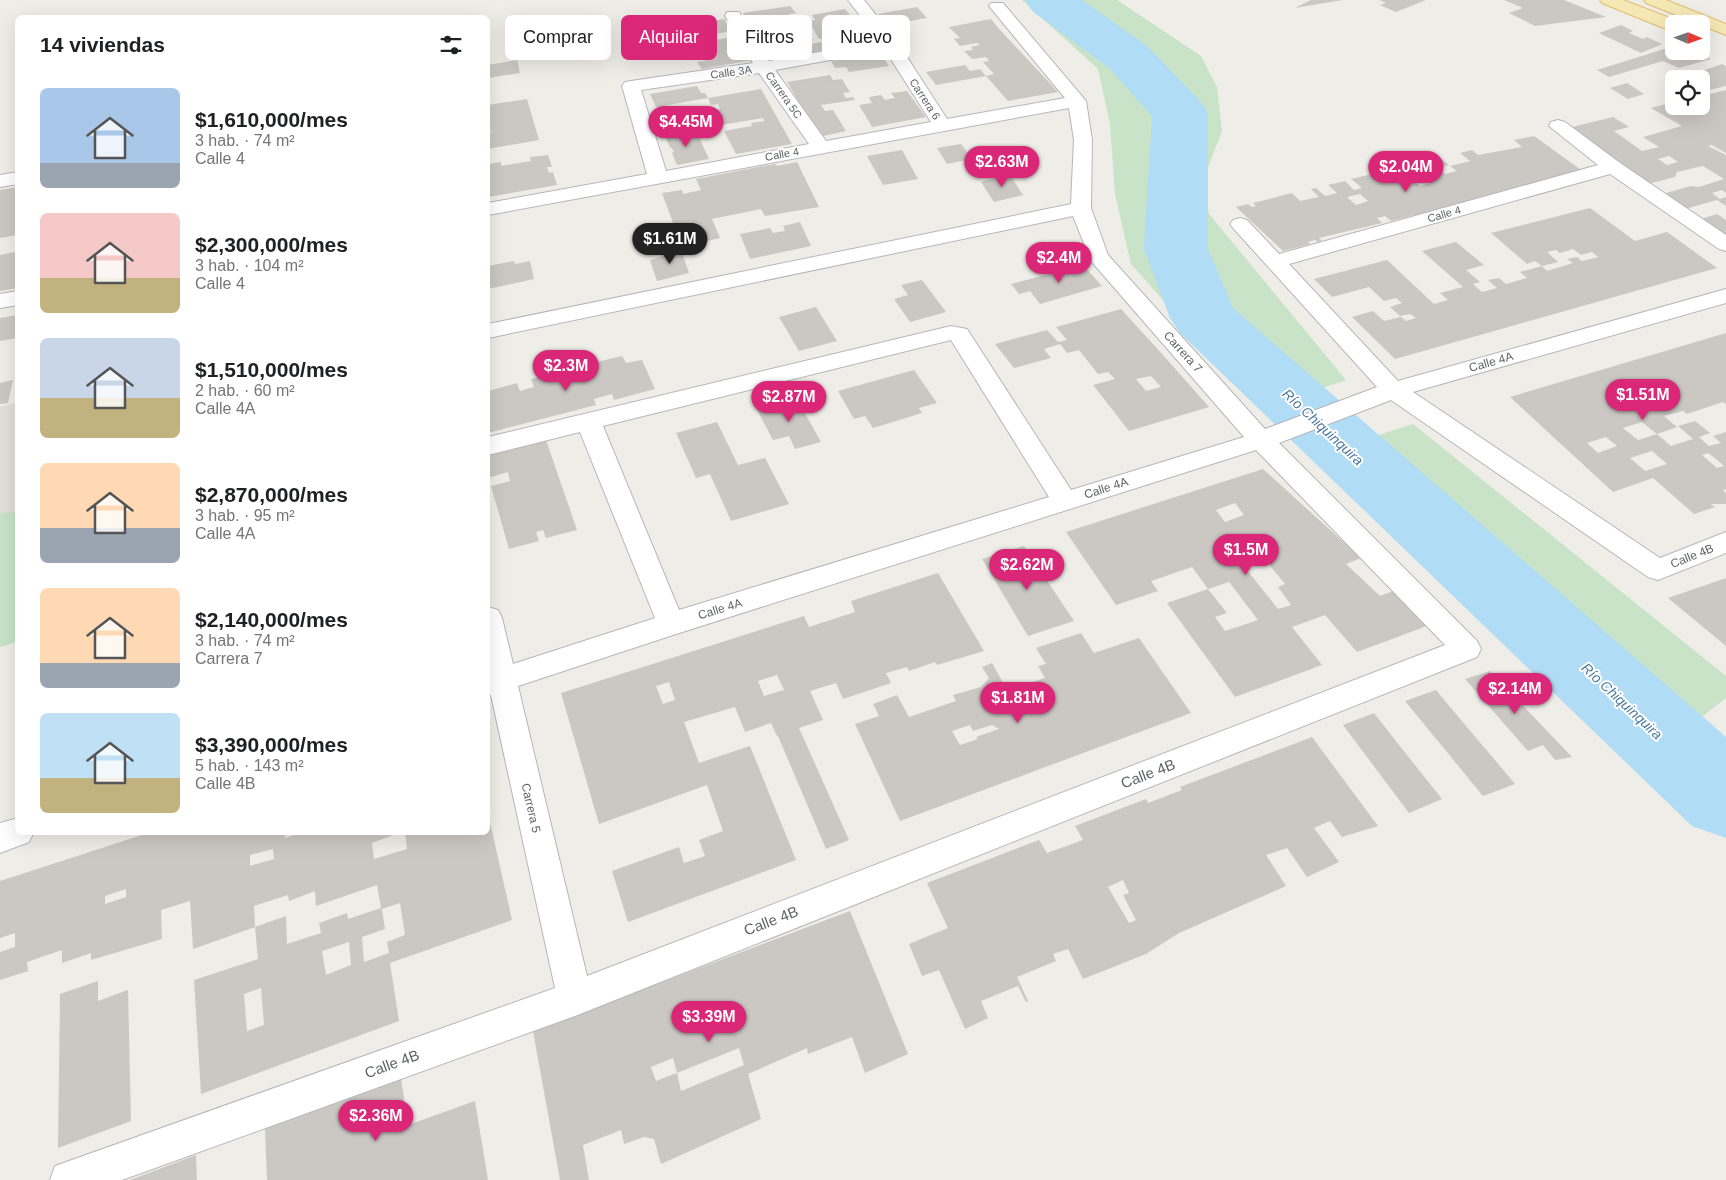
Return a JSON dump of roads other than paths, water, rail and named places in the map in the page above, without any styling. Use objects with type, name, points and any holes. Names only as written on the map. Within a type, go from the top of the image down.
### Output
[{"type":"main road","points":[[1608,0],[1665,22]]},
{"type":"main road","points":[[1652,0],[1726,30]]},
{"type":"main road","points":[[1710,40],[1726,46]]},
{"type":"street","name":"Carrera 6","points":[[856,0],[868,15]]},
{"type":"street","points":[[997,6],[1077,101]]},
{"type":"street","name":"Calle 3A","points":[[658,177],[631,86],[764,67],[822,56]]},
{"type":"street","name":"Carrera 5C","points":[[760,60],[820,147]]},
{"type":"street","name":"Carrera 6","points":[[900,60],[941,124]]},
{"type":"street","name":"Calle 4","points":[[490,209],[941,124],[1077,101]]},
{"type":"street","name":"Carrera 7","points":[[1077,101],[1083,140],[1081,208],[1098,257],[1261,440],[1467,649]]},
{"type":"street","points":[[1558,126],[1613,167],[1726,245]]},
{"type":"street","name":"Calle 4","points":[[1276,261],[1613,167]]},
{"type":"street","points":[[0,181],[15,178]]},
{"type":"street","points":[[490,331],[1081,208]]},
{"type":"street","points":[[1240,224],[1393,390]]},
{"type":"street","name":"Calle 4A","points":[[494,682],[671,624],[1261,440],[1393,390],[1726,296]]},
{"type":"street","points":[[0,302],[15,299]]},
{"type":"street","points":[[490,446],[951,333],[959,334],[1065,501]]},
{"type":"street","name":"Calle 4B","points":[[1393,390],[1658,570],[1726,542]]},
{"type":"street","points":[[589,422],[671,624]]},
{"type":"street","name":"Carrera 5","points":[[490,639],[494,682],[575,998]]},
{"type":"street","name":"Calle 4B","points":[[69,1180],[575,998],[1467,649]]},
{"type":"street","points":[[0,838],[15,833]]},
{"type":"waterway","name":"Río Chiquinquira","points":[[1050,0],[1128,57],[1180,113],[1176,249],[1204,318],[1726,796]]}]
